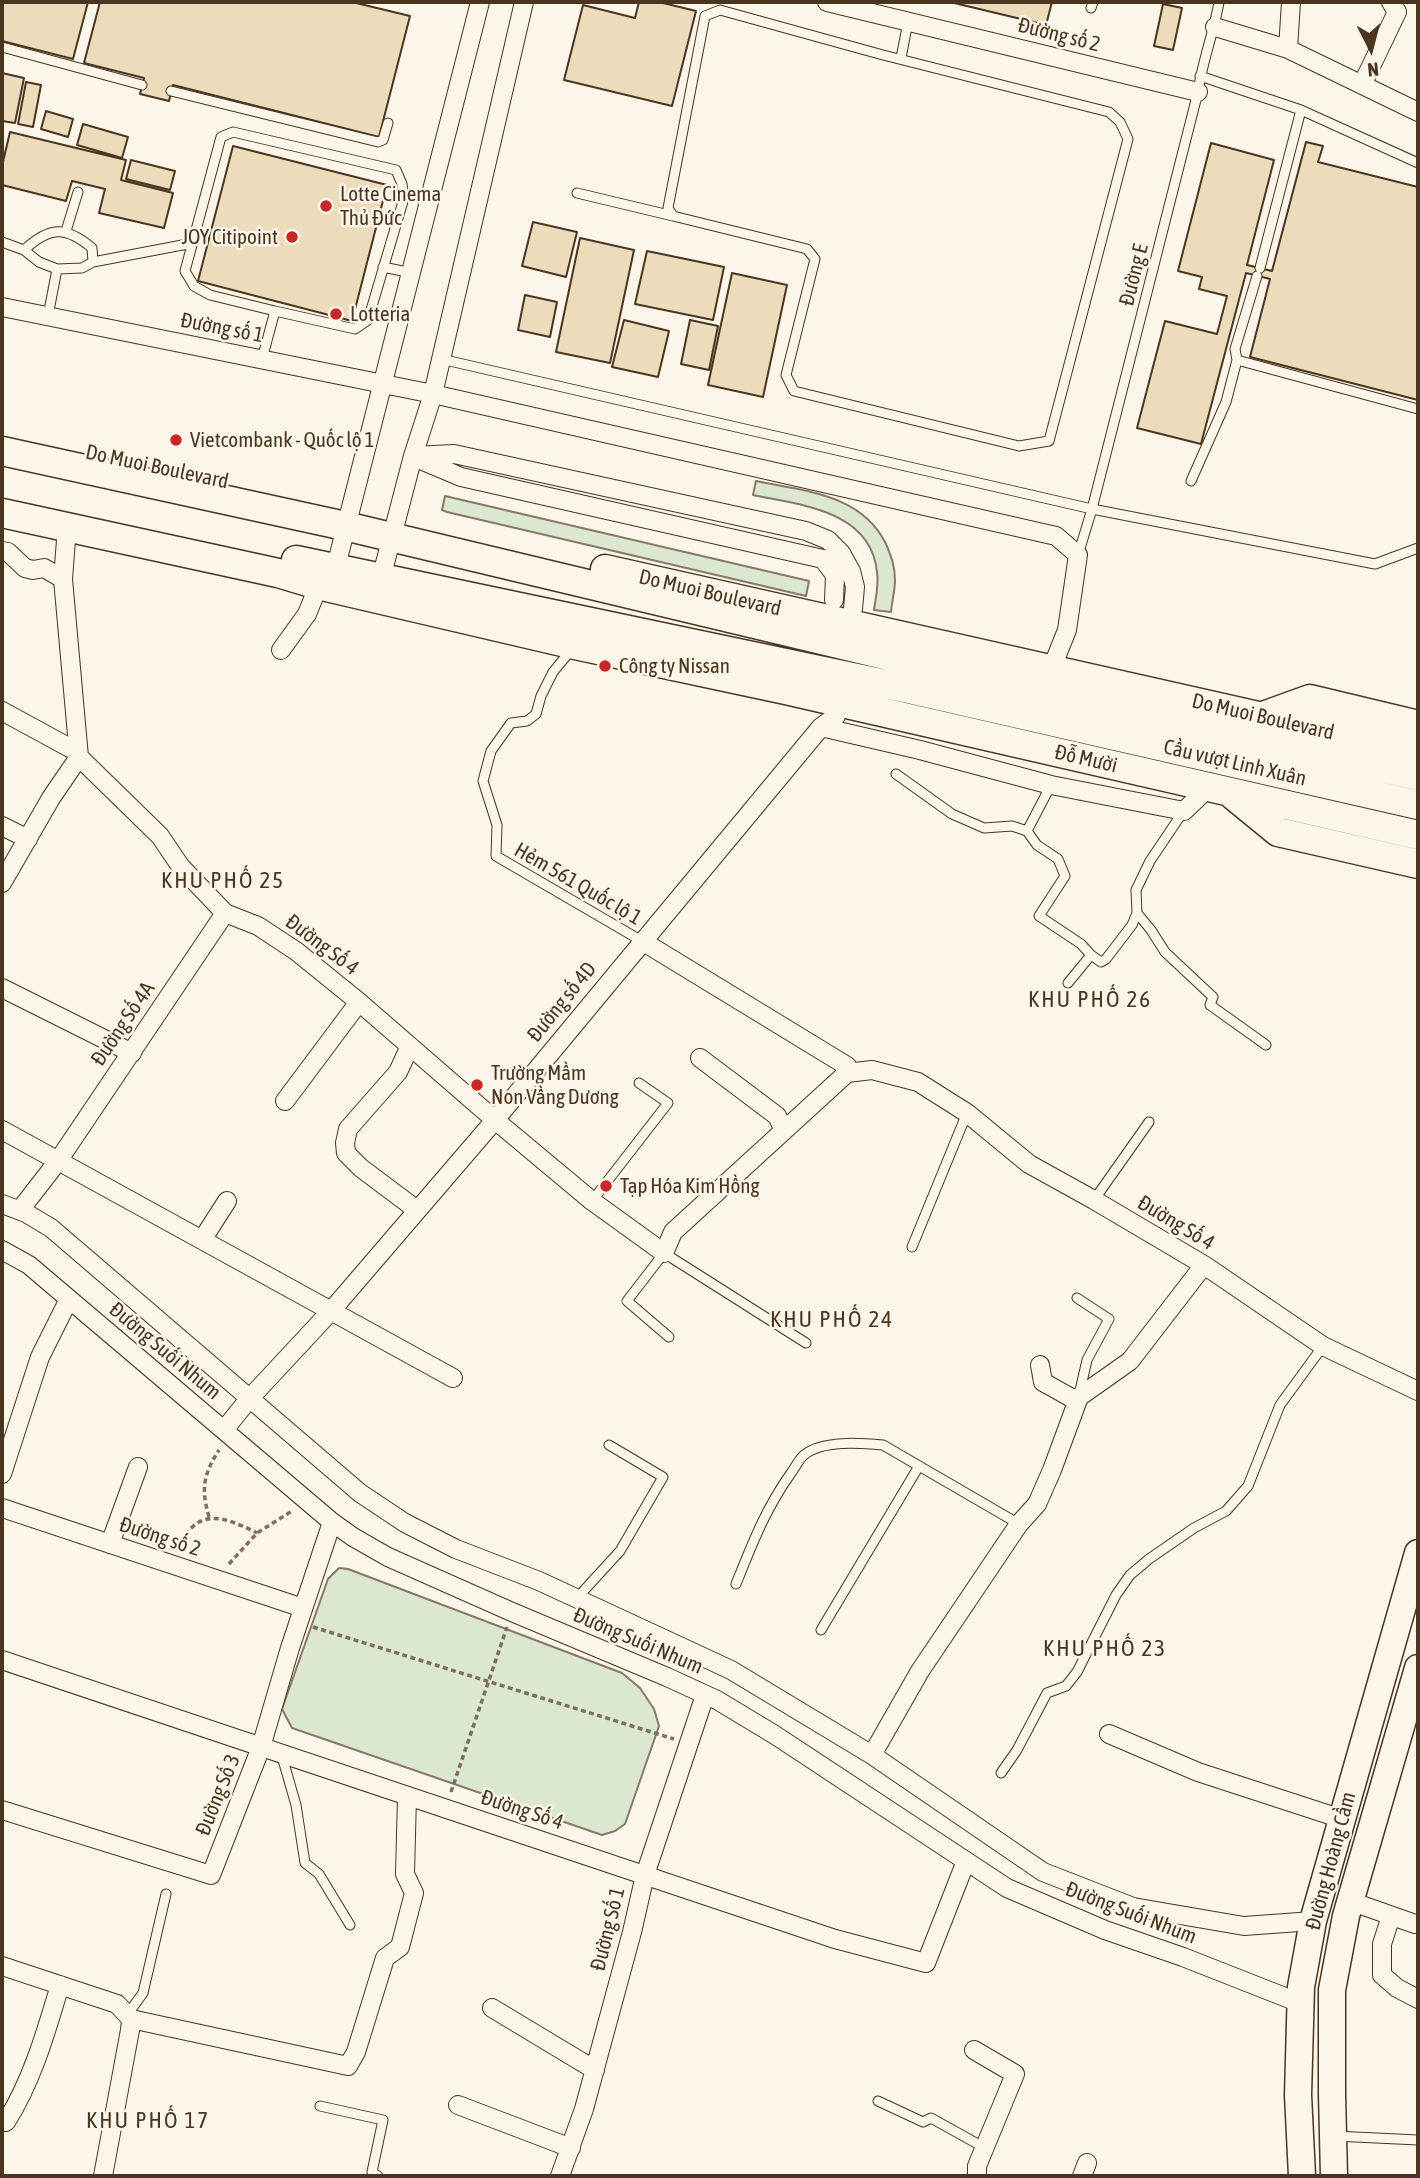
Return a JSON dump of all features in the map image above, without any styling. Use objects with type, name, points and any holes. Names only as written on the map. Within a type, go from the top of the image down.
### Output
[{"type":"highway","name":"Do Muoi Boulevard","points":[[2,433],[347,518]]},
{"type":"highway","name":"Do Muoi Boulevard","points":[[2,451],[651,580],[1054,695]]},
{"type":"highway","name":"Do Muoi Boulevard","points":[[2,494],[378,588],[909,689],[1054,695],[1262,716],[1418,752]]},
{"type":"highway","name":"Do Muoi Boulevard","points":[[2,513],[278,573],[327,577]]},
{"type":"highway","name":"Do Muoi Boulevard","points":[[394,528],[930,666],[1054,695]]},
{"type":"highway","name":"Do Muoi Boulevard","points":[[378,588],[575,645]]},
{"type":"highway","name":"Đỗ Mười","points":[[575,645],[786,690],[1418,835]]},
{"type":"highway","points":[[909,689],[1092,761]]},
{"type":"highway","name":"Cầu vượt Linh Xuân","points":[[1054,695],[1418,776]]},
{"type":"highway","name":"Cầu vượt Linh Xuân","points":[[1054,695],[1418,805]]},
{"type":"highway","points":[[1262,716],[1310,699],[1418,725]]},
{"type":"highway","points":[[1219,790],[1278,832],[1418,864]]},
{"type":"main road","name":"Đường Hoàng Cầm","points":[[1302,2176],[1298,2095],[1300,2003],[1313,1921],[1418,1553]]},
{"type":"main road","name":"Đường Hoàng Cầm","points":[[1334,2176],[1332,1990],[1346,1916],[1418,1668]]},
{"type":"street","points":[[281,650],[307,614],[327,577],[347,518],[384,384],[480,2]]},
{"type":"street","points":[[378,588],[413,456],[433,394],[524,2]]},
{"type":"street","name":"Đường số 2","points":[[827,2],[1199,84]]},
{"type":"street","points":[[1288,49],[1291,2]]},
{"type":"street","points":[[1362,85],[1396,12],[1391,2]]},
{"type":"street","points":[[1215,27],[1288,49],[1418,112]]},
{"type":"street","name":"Đường số 1","points":[[2,307],[433,394],[1056,536],[1078,555]]},
{"type":"street","points":[[413,456],[454,454],[806,531],[828,540],[841,553],[851,571],[855,587],[853,609]]},
{"type":"street","points":[[413,456],[461,477],[822,559],[835,575],[834,600]]},
{"type":"street","points":[[2,883],[78,752],[63,579],[66,527]]},
{"type":"street","points":[[2,551],[8,552],[25,568],[44,568],[63,579]]},
{"type":"street","points":[[1054,695],[1078,555]]},
{"type":"street","points":[[2,712],[78,752]]},
{"type":"street","name":"Đường số 4D","points":[[226,1432],[249,1399],[331,1311],[495,1120],[818,720],[836,716]]},
{"type":"street","points":[[818,720],[1051,785],[1184,811],[1219,790]]},
{"type":"street","name":"Đường Số 4","points":[[78,752],[160,836],[180,867],[225,913],[258,926],[296,951],[592,1201],[664,1253]]},
{"type":"street","points":[[2,826],[28,839]]},
{"type":"street","name":"Đường Số 4A","points":[[20,1210],[58,1161],[225,913]]},
{"type":"street","points":[[642,941],[847,1066],[846,1073],[673,1233],[664,1253]]},
{"type":"street","points":[[2,988],[131,1053]]},
{"type":"street","points":[[285,1101],[359,1002]]},
{"type":"street","points":[[410,1046],[398,1072],[348,1129],[345,1143],[346,1153],[361,1168],[417,1210]]},
{"type":"street","points":[[700,1058],[777,1116],[785,1130]]},
{"type":"street","name":"Đường Số 4","points":[[846,1073],[872,1070],[918,1082],[967,1113],[1029,1164],[1204,1265],[1323,1346],[1418,1391]]},
{"type":"street","points":[[2,1130],[453,1378]]},
{"type":"street","points":[[202,1240],[228,1201]]},
{"type":"street","name":"Đường Suối Nhum","points":[[2,1204],[20,1210],[51,1228],[360,1493],[405,1523],[456,1549],[578,1598],[731,1670],[872,1755],[1043,1872],[1133,1907],[1244,1926],[1313,1921]]},
{"type":"street","name":"Đường Suối Nhum","points":[[2,1250],[29,1265],[353,1537],[388,1557],[705,1695],[775,1735],[1007,1888],[1093,1925],[1300,2003]]},
{"type":"street","points":[[872,1755],[920,1671],[1019,1524],[1037,1504],[1078,1399],[1130,1361],[1204,1265]]},
{"type":"street","points":[[2,1474],[40,1357],[69,1299]]},
{"type":"street","points":[[1040,1365],[1043,1382],[1078,1399]]},
{"type":"street","points":[[110,1544],[138,1467]]},
{"type":"street","name":"Đường số 2","points":[[2,1508],[221,1581],[301,1616]]},
{"type":"street","name":"Đường Số 3","points":[[2,1810],[211,1875],[261,1747],[332,1522]]},
{"type":"street","name":"Đường Số 4","points":[[2,1660],[835,1938],[926,1963],[966,1861]]},
{"type":"street","name":"Đường Số 1","points":[[560,2176],[595,2070],[645,1875],[705,1695]]},
{"type":"street","points":[[1109,1734],[1198,1772],[1342,1819]]},
{"type":"street","points":[[2,1966],[117,2004],[129,2017],[348,2066],[356,2052],[385,1958],[400,1947],[414,1893],[405,1874],[407,1796]]},
{"type":"street","points":[[1350,1902],[1417,1925]]},
{"type":"street","points":[[1391,1916],[1382,1944],[1382,1975],[1418,1999]]},
{"type":"street","points":[[6,2122],[38,2055],[60,1985]]},
{"type":"street","points":[[492,2008],[595,2070]]},
{"type":"street","points":[[103,2176],[129,2017]]},
{"type":"street","points":[[974,2050],[1015,2074],[977,2166],[977,2176]]},
{"type":"street","points":[[458,2105],[571,2148]]},
{"type":"lane","name":"Đường E","points":[[1078,555],[1215,27],[1219,2]]},
{"type":"lane","points":[[577,193],[807,249],[815,259],[786,375],[794,391],[1019,446],[1049,441],[1128,139],[1120,122],[1110,112],[883,55],[720,10],[705,16],[668,208],[673,216]]},
{"type":"lane","points":[[901,58],[908,22]]},
{"type":"lane","points":[[2,47],[142,85]]},
{"type":"lane","points":[[1199,84],[1301,110],[1418,163]]},
{"type":"lane","points":[[171,91],[378,142],[383,140],[388,123]]},
{"type":"lane","points":[[1191,481],[1226,402],[1237,360],[1235,349],[1301,110]]},
{"type":"lane","points":[[233,132],[396,170],[402,184],[404,198],[368,320],[355,329],[210,295],[194,286],[185,271],[193,243],[221,137],[233,132]]},
{"type":"lane","points":[[66,232],[78,192]]},
{"type":"lane","points":[[24,250],[37,238],[51,232],[66,232],[79,237],[92,248],[93,262]]},
{"type":"lane","points":[[2,242],[24,250],[57,269],[82,268],[93,262],[193,243]]},
{"type":"lane","points":[[383,268],[412,273]]},
{"type":"lane","points":[[48,316],[57,269]]},
{"type":"lane","points":[[262,359],[275,311]]},
{"type":"lane","points":[[441,359],[1092,509],[1375,564],[1418,548]]},
{"type":"lane","points":[[1237,360],[1418,409]]},
{"type":"lane","name":"Hẻm 561 Quốc lộ 1","points":[[575,645],[552,672],[536,714],[527,721],[511,723],[491,751],[483,781],[497,825],[496,856],[642,941]]},
{"type":"lane","points":[[895,774],[963,819],[984,828],[1012,826],[1027,831],[1037,845],[1058,859],[1065,876],[1039,916],[1081,944],[1101,962],[1132,925],[1137,913],[1136,890],[1150,861],[1184,811]]},
{"type":"lane","points":[[1027,831],[1051,785]]},
{"type":"lane","points":[[1137,913],[1165,952],[1213,997],[1210,1005],[1266,1045]]},
{"type":"lane","points":[[1068,983],[1091,955]]},
{"type":"lane","points":[[592,1201],[668,1103],[639,1083]]},
{"type":"lane","points":[[912,1247],[967,1113]]},
{"type":"lane","points":[[1094,1200],[1149,1122]]},
{"type":"lane","points":[[669,1337],[627,1301],[664,1253],[806,1343]]},
{"type":"lane","points":[[1077,1298],[1109,1320],[1087,1360],[1078,1399]]},
{"type":"lane","points":[[1001,1773],[1047,1693],[1066,1686],[1077,1672],[1116,1595],[1130,1575],[1194,1528],[1226,1511],[1248,1486],[1280,1405],[1323,1346]]},
{"type":"lane","points":[[578,1598],[620,1551],[663,1478],[609,1445]]},
{"type":"lane","points":[[736,1584],[761,1520],[776,1494],[804,1455],[826,1446],[883,1446],[1019,1524]]},
{"type":"lane","points":[[821,1630],[919,1466]]},
{"type":"lane","points":[[281,1754],[296,1805],[305,1863],[319,1874],[350,1925]]},
{"type":"lane","points":[[129,2017],[144,1993],[166,1894]]},
{"type":"lane","points":[[878,2101],[923,2122],[931,2118],[985,2148]]},
{"type":"lane","points":[[320,2106],[383,2120],[372,2172],[378,2176]]},
{"type":"lane","points":[[1332,2136],[1418,2140]]},
{"type":"path","points":[[209,1517],[204,1498],[205,1478],[226,1432]]},
{"type":"path","points":[[221,1581],[230,1560],[257,1533],[309,1500]]},
{"type":"path","points":[[174,1565],[183,1536],[195,1522],[209,1517],[234,1521],[257,1533]]},
{"type":"path","points":[[446,1809],[512,1612]]},
{"type":"path","points":[[301,1616],[488,1681],[689,1744]]},
{"type":"green space","points":[[756,481],[812,492],[847,505],[862,514],[886,544],[892,561],[895,580],[891,612],[874,610],[877,572],[872,551],[862,535],[848,523],[811,507],[753,495]]},
{"type":"green space","points":[[445,496],[809,581],[806,596],[447,512],[442,510]]},
{"type":"green space","points":[[339,1568],[348,1569],[622,1673],[640,1688],[654,1709],[659,1726],[625,1824],[602,1835],[292,1728],[282,1709],[328,1579]]},
{"type":"building","points":[[2,2],[88,2],[73,59],[2,41]]},
{"type":"building","points":[[100,2],[352,2],[410,16],[379,137],[173,85],[169,101],[140,94],[144,78],[84,63]]},
{"type":"building","points":[[639,2],[659,2],[696,11],[672,106],[564,80],[583,5],[635,18]]},
{"type":"building","points":[[950,2],[1052,2],[1046,25]]},
{"type":"building","points":[[1163,4],[1182,8],[1173,50],[1154,46]]},
{"type":"building","points":[[2,73],[24,78],[15,123],[2,121]]},
{"type":"building","points":[[26,82],[41,85],[33,127],[18,124]]},
{"type":"building","points":[[46,111],[73,119],[68,137],[41,129]]},
{"type":"building","points":[[83,124],[128,137],[122,158],[77,145]]},
{"type":"building","points":[[10,132],[126,160],[121,180],[173,193],[164,228],[99,213],[105,189],[72,181],[66,201],[2,185],[2,166]]},
{"type":"building","points":[[1306,142],[1323,146],[1318,162],[1418,187],[1418,400],[1250,357],[1270,279],[1246,273],[1201,444],[1137,428],[1165,321],[1217,334],[1227,296],[1199,289],[1202,277],[1178,271],[1211,143],[1274,160],[1247,265],[1272,271]]},
{"type":"building","name":"JOY Citipoint","points":[[233,146],[387,185],[352,321],[198,281]]},
{"type":"building","points":[[131,160],[175,171],[170,190],[126,179]]},
{"type":"building","points":[[533,222],[577,232],[566,277],[522,266]]},
{"type":"building","points":[[580,238],[634,250],[610,363],[556,352]]},
{"type":"building","points":[[647,251],[724,267],[713,320],[635,304]]},
{"type":"building","points":[[732,273],[787,285],[763,397],[708,385]]},
{"type":"building","points":[[525,295],[557,302],[550,337],[518,330]]},
{"type":"building","points":[[624,320],[669,331],[658,377],[612,367]]},
{"type":"building","points":[[690,320],[718,326],[709,370],[681,364]]},
{"type":"place","name":"Lotte Cinema Thủ Đức","points":[[326,206]]},
{"type":"place","name":"JOY Citipoint","points":[[292,237]]},
{"type":"place","name":"Lotteria","points":[[336,314]]},
{"type":"place","name":"Vietcombank - Quốc lộ 1","points":[[176,440]]},
{"type":"place","name":"Công ty Nissan","points":[[605,666]]},
{"type":"place","name":"Trường Mầm Non Vầng Dương","points":[[477,1085]]},
{"type":"place","name":"Tạp Hóa Kim Hồng","points":[[606,1186]]},
{"type":"district","name":"KHU PHỐ 25","points":[[223,881]]},
{"type":"district","name":"KHU PHỐ 26","points":[[1090,1000]]},
{"type":"district","name":"KHU PHỐ 24","points":[[832,1320]]},
{"type":"district","name":"KHU PHỐ 23","points":[[1105,1649]]},
{"type":"district","name":"KHU PHỐ 17","points":[[148,2121]]}]
